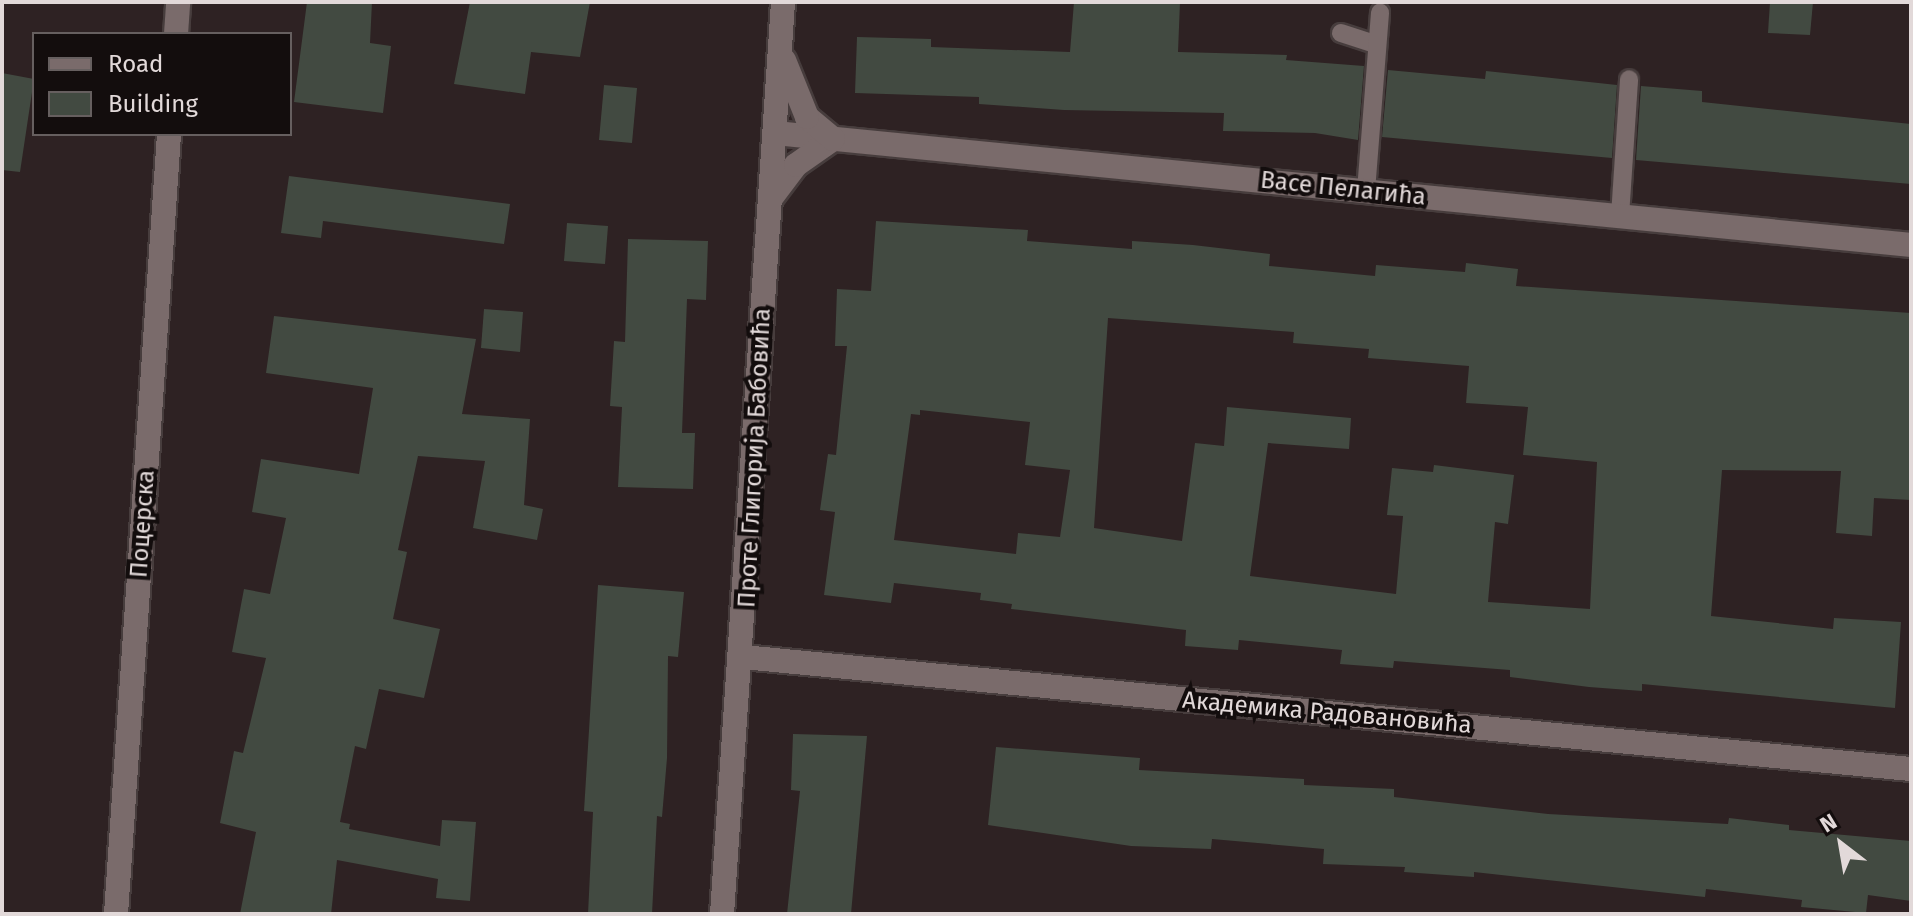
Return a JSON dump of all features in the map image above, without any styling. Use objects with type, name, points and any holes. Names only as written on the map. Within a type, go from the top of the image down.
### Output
[{"type":"street","points":[[176,32],[178,2]]},
{"type":"street","name":"Проте Глигорија Бабовића","points":[[722,914],[743,657],[783,2]]},
{"type":"street","points":[[770,199],[796,165],[833,139],[807,117],[780,46]]},
{"type":"street","name":"Васе Пелагића","points":[[775,133],[1911,245]]},
{"type":"street","name":"Поцерска","points":[[116,914],[169,136]]},
{"type":"street","name":"Академика Радовановића","points":[[743,657],[1911,769]]},
{"type":"lane","points":[[1366,191],[1380,13]]},
{"type":"lane","points":[[1341,33],[1377,45]]},
{"type":"lane","points":[[1620,216],[1629,79]]},
{"type":"building","points":[[307,2],[372,2],[370,43],[391,46],[383,113],[294,102]]},
{"type":"building","points":[[470,2],[590,2],[580,57],[531,52],[525,94],[454,84]]},
{"type":"building","points":[[1074,2],[1180,2],[1178,52],[1287,55],[1286,60],[1364,66],[1358,140],[1315,133],[1223,131],[1224,113],[1064,110],[979,104],[979,97],[855,93],[857,37],[931,39],[931,47],[1070,52]]},
{"type":"building","points":[[1770,2],[1813,2],[1810,35],[1768,33]]},
{"type":"building","points":[[1388,70],[1485,79],[1486,71],[1617,85],[1612,158],[1382,137]]},
{"type":"building","points":[[2,73],[32,79],[32,92],[20,172],[2,170]]},
{"type":"building","points":[[604,85],[637,88],[632,143],[599,140]]},
{"type":"building","points":[[1641,86],[1702,91],[1702,102],[1911,124],[1911,184],[1636,160]]},
{"type":"building","points":[[289,176],[510,204],[504,244],[323,221],[321,238],[281,233]]},
{"type":"building","points":[[876,221],[1028,230],[1027,241],[1132,249],[1132,241],[1193,245],[1270,254],[1269,266],[1375,276],[1376,265],[1465,272],[1466,263],[1518,269],[1516,286],[1911,313],[1911,500],[1874,498],[1872,536],[1836,533],[1841,471],[1722,470],[1711,616],[1833,629],[1834,618],[1901,622],[1895,708],[1642,684],[1642,691],[1589,687],[1510,677],[1510,670],[1394,661],[1393,668],[1340,664],[1342,650],[1239,640],[1238,650],[1185,646],[1186,630],[1011,609],[1012,604],[980,600],[981,593],[894,583],[891,603],[824,595],[835,512],[820,510],[828,454],[836,455],[847,346],[835,346],[837,289],[871,291]],"holes":[[[1108,318],[1294,332],[1293,343],[1369,349],[1368,358],[1469,366],[1466,403],[1528,407],[1523,455],[1597,462],[1590,609],[1488,602],[1495,522],[1508,524],[1514,475],[1434,465],[1433,472],[1392,468],[1387,515],[1403,516],[1396,594],[1250,576],[1268,443],[1349,449],[1351,418],[1227,407],[1224,446],[1195,443],[1182,541],[1094,528]],[[920,410],[1030,422],[1025,465],[1070,470],[1060,537],[1018,533],[1016,554],[894,540],[911,414],[920,415]]]},
{"type":"building","points":[[567,223],[608,226],[605,264],[564,261]]},
{"type":"building","points":[[628,239],[708,241],[706,300],[687,299],[682,433],[695,433],[693,489],[618,487],[622,407],[610,406],[614,341],[625,342]]},
{"type":"building","points":[[484,309],[523,312],[520,352],[481,348]]},
{"type":"building","points":[[274,316],[476,339],[462,414],[530,419],[524,505],[543,509],[537,540],[473,528],[485,461],[418,456],[398,550],[407,552],[393,619],[440,629],[424,698],[379,689],[366,749],[355,746],[340,822],[350,824],[349,829],[440,846],[442,820],[476,822],[470,901],[436,898],[438,879],[337,860],[331,914],[240,914],[256,832],[220,823],[234,751],[243,753],[266,658],[232,652],[244,589],[270,594],[286,518],[252,512],[261,459],[359,474],[373,388],[266,373]]},
{"type":"building","points":[[598,585],[684,592],[678,657],[668,656],[667,758],[662,817],[657,816],[652,914],[588,914],[593,812],[584,811]]},
{"type":"building","points":[[793,734],[867,736],[851,914],[787,914],[800,791],[791,790]]},
{"type":"building","points":[[996,747],[1140,758],[1139,770],[1304,779],[1304,785],[1394,789],[1394,797],[1548,814],[1728,824],[1729,818],[1789,825],[1789,830],[1911,841],[1911,901],[1868,895],[1866,913],[1801,907],[1802,900],[1706,889],[1705,897],[1474,872],[1474,877],[1404,872],[1405,867],[1323,864],[1324,849],[1212,839],[1211,849],[1131,846],[988,825]]}]
